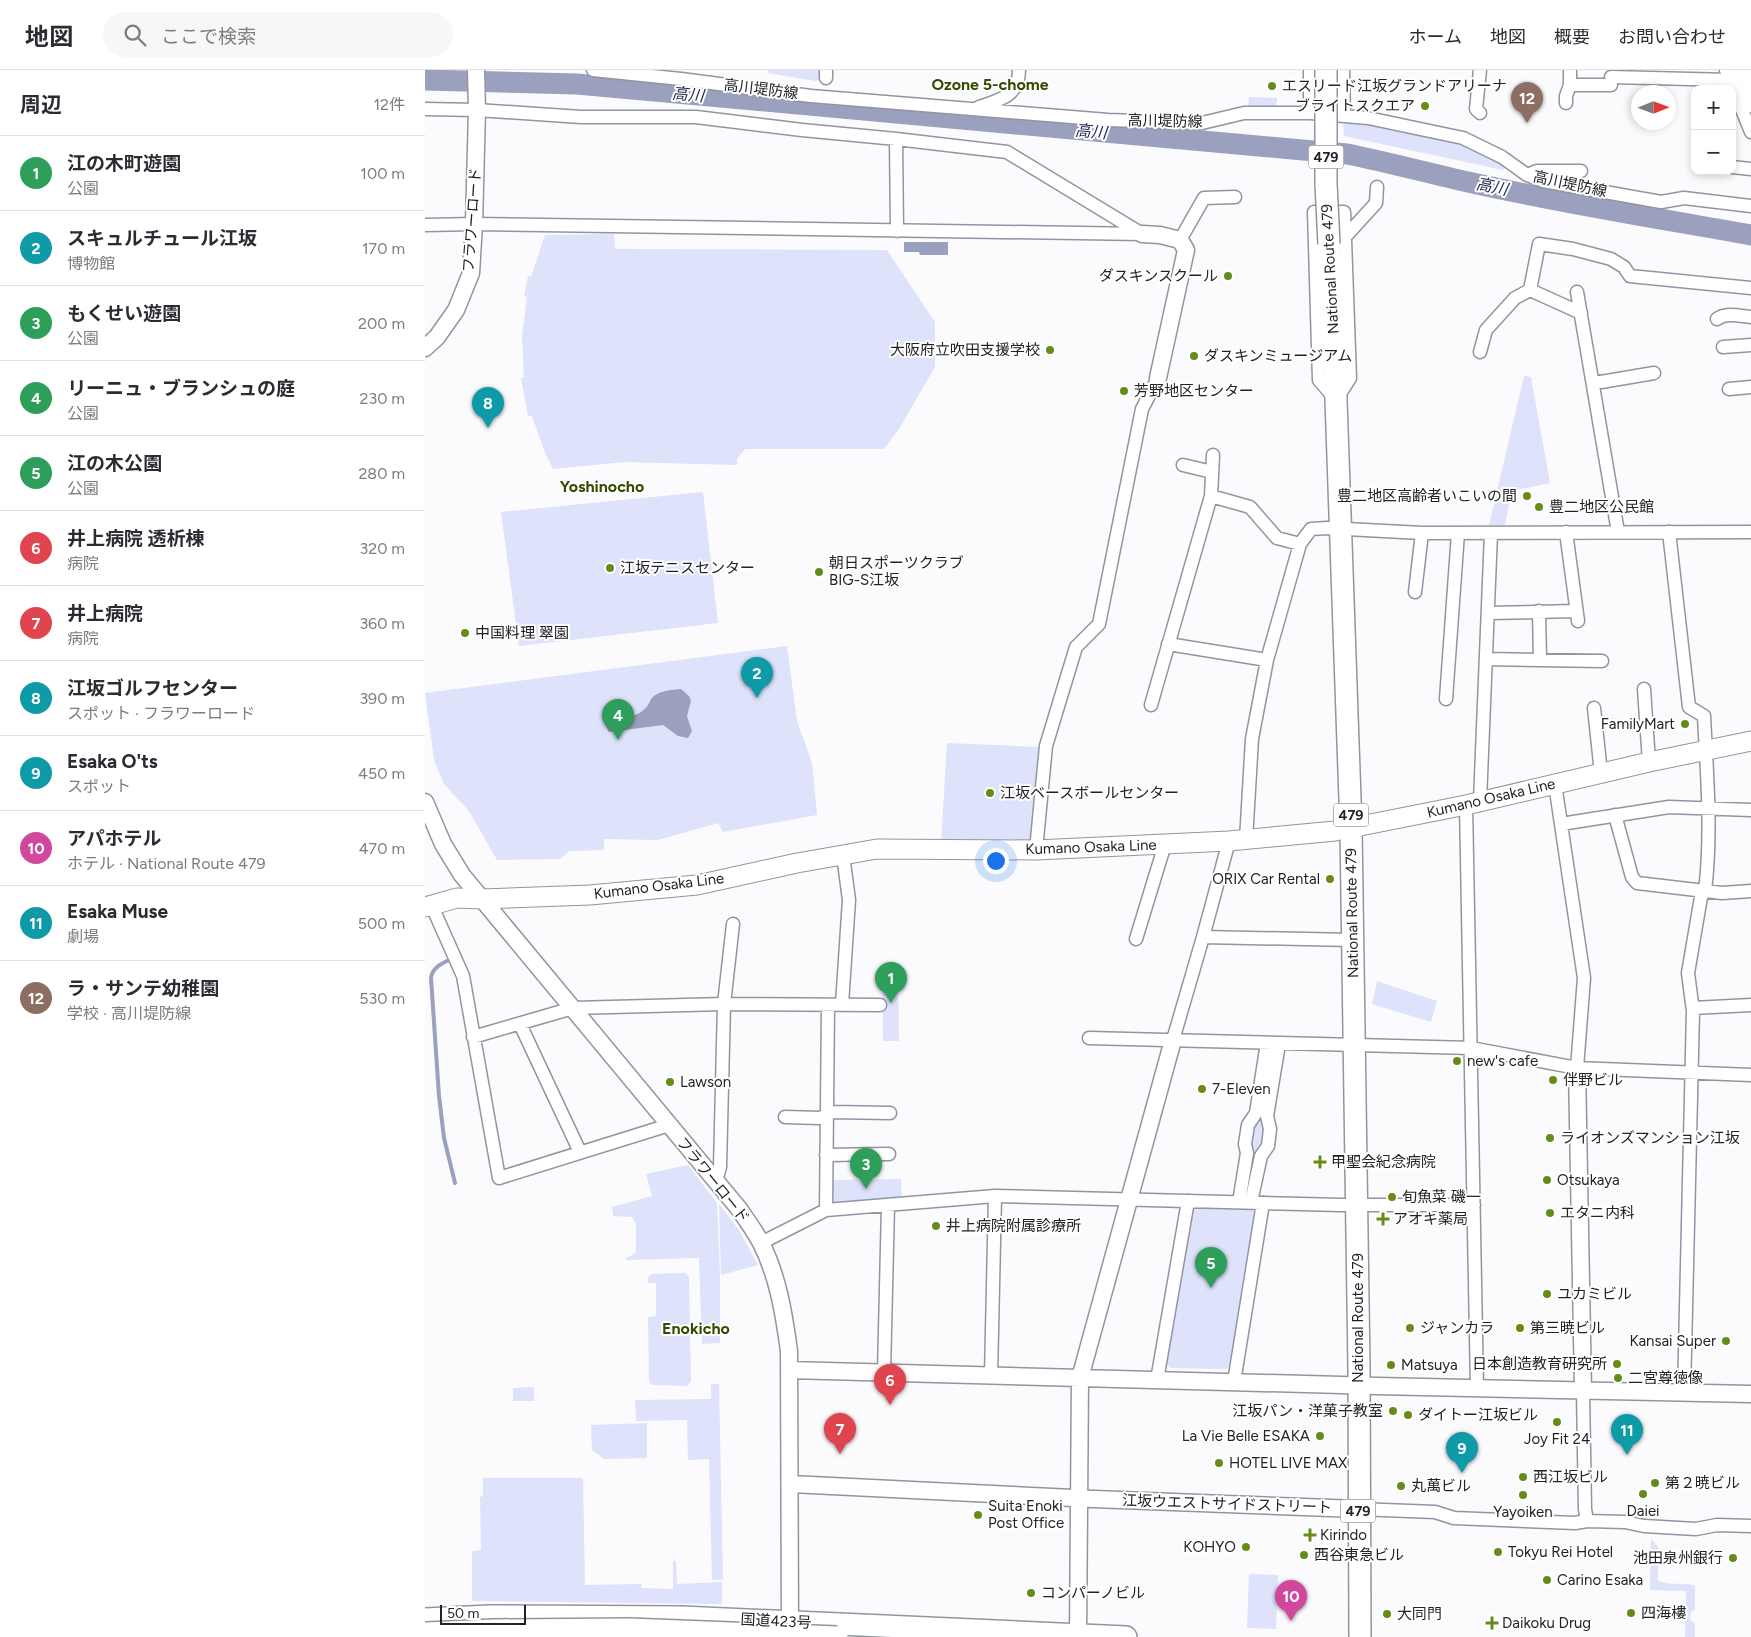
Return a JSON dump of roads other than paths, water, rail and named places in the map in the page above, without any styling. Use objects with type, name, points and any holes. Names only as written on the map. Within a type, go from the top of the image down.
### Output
[{"type":"highway","name":"National Route 479","points":[[1326,70],[1326,184],[1337,241],[1336,400],[1351,828],[1357,1205],[1360,1637]]},
{"type":"highway","points":[[1732,73],[1751,100]]},
{"type":"highway","name":"国道423号","points":[[425,1619],[490,1616],[682,1617],[790,1629],[1126,1637]]},
{"type":"highway","points":[[425,1632],[629,1629],[837,1637]]},
{"type":"main road","name":"Kumano Osaka Line","points":[[428,906],[457,898],[590,895],[697,885],[797,863],[877,849],[1036,850],[1237,841],[1351,828],[1473,803],[1751,740]]},
{"type":"street","name":"フラワーロード","points":[[425,348],[437,337],[456,310],[471,273],[477,110],[476,70]]},
{"type":"street","name":"高川堤防線","points":[[593,70],[681,78],[811,96],[1108,120],[1202,123],[1244,113],[1310,113],[1368,118],[1463,138],[1502,157],[1527,175],[1543,181],[1661,202],[1684,198],[1751,206]]},
{"type":"street","points":[[974,109],[1000,100],[1012,92],[1019,79],[1019,70]]},
{"type":"street","points":[[1310,70],[1310,113]]},
{"type":"street","points":[[1343,70],[1344,116]]},
{"type":"street","points":[[1480,70],[1476,109],[1481,113]]},
{"type":"street","points":[[1566,103],[1566,96],[1570,85],[1570,70]]},
{"type":"street","points":[[1570,85],[1732,73],[1751,132]]},
{"type":"street","points":[[425,109],[477,110],[581,117],[696,117],[1007,152],[1142,234]]},
{"type":"street","points":[[896,139],[897,231]]},
{"type":"street","points":[[1736,167],[1751,169]]},
{"type":"street","points":[[1527,175],[1537,171],[1581,171]]},
{"type":"street","points":[[1337,241],[1376,203],[1377,187]]},
{"type":"street","points":[[1181,240],[1204,198],[1235,197]]},
{"type":"street","points":[[1336,400],[1319,380],[1314,212],[1344,212],[1337,241]]},
{"type":"street","points":[[425,225],[474,224],[1142,234],[1160,235],[1181,240]]},
{"type":"street","points":[[1036,850],[1046,746],[1076,647],[1099,624],[1142,409],[1158,378],[1186,250],[1181,240]]},
{"type":"street","points":[[1530,290],[1539,244],[1573,249],[1611,259],[1623,267],[1630,276],[1751,288]]},
{"type":"street","points":[[1530,290],[1581,313]]},
{"type":"street","points":[[1480,352],[1486,330],[1515,298],[1530,290]]},
{"type":"street","points":[[1577,292],[1618,532]]},
{"type":"street","points":[[1717,319],[1721,316],[1730,315],[1751,317]]},
{"type":"street","points":[[1723,346],[1751,345]]},
{"type":"street","points":[[1592,380],[1601,382],[1654,373]]},
{"type":"street","points":[[1729,389],[1751,388]]},
{"type":"street","points":[[1151,704],[1211,496],[1213,455]]},
{"type":"street","points":[[1183,465],[1212,472]]},
{"type":"street","points":[[1211,496],[1250,506],[1277,538],[1300,544]]},
{"type":"street","points":[[1078,1636],[1080,1378],[1203,937],[1237,841],[1252,738],[1267,660],[1300,544],[1311,529],[1422,533],[1751,532]]},
{"type":"street","points":[[1488,612],[1539,611],[1577,616],[1566,532]]},
{"type":"street","points":[[1669,532],[1689,707],[1704,716],[1709,808],[1709,846],[1705,891],[1701,897],[1688,973],[1693,1008],[1684,1393]]},
{"type":"street","points":[[1415,592],[1422,533]]},
{"type":"street","points":[[1446,699],[1458,533]]},
{"type":"street","points":[[1477,1389],[1471,1048],[1473,803],[1486,659],[1491,533]]},
{"type":"street","points":[[1539,611],[1540,660]]},
{"type":"street","points":[[1168,644],[1267,660]]},
{"type":"street","points":[[1486,659],[1602,661]]},
{"type":"street","points":[[1644,689],[1649,762]]},
{"type":"street","points":[[1594,708],[1601,773]]},
{"type":"street","points":[[1555,784],[1584,978],[1577,1068],[1585,1509],[1587,1521]]},
{"type":"street","name":"フラワーロード","points":[[425,802],[443,844],[462,875],[740,1210],[761,1243],[775,1280],[785,1315],[789,1370],[791,1484],[790,1629]]},
{"type":"street","points":[[1561,824],[1669,807],[1751,810]]},
{"type":"street","points":[[1615,815],[1635,882],[1705,891],[1751,891]]},
{"type":"street","points":[[1137,939],[1165,844]]},
{"type":"street","points":[[842,1004],[849,900],[843,855]]},
{"type":"street","points":[[428,906],[463,976],[499,1178],[669,1125]]},
{"type":"street","points":[[716,1181],[720,1167],[724,1004],[733,924]]},
{"type":"street","points":[[1203,937],[1352,940]]},
{"type":"street","points":[[473,1038],[573,1008],[724,1004],[881,1005]]},
{"type":"street","points":[[825,1210],[828,1004]]},
{"type":"street","points":[[1693,1008],[1751,1005]]},
{"type":"street","points":[[520,1024],[580,1152]]},
{"type":"street","points":[[1089,1038],[1471,1048],[1577,1068],[1751,1076]]},
{"type":"street","points":[[1234,1382],[1251,1202],[1261,1156],[1268,1146],[1270,1129],[1267,1116],[1273,1044]]},
{"type":"street","points":[[1251,1202],[1245,1144],[1248,1125],[1257,1113],[1273,1044]]},
{"type":"street","points":[[785,1117],[820,1118],[832,1112],[890,1113]]},
{"type":"street","points":[[826,1155],[889,1154]]},
{"type":"street","points":[[761,1243],[825,1210],[995,1196],[1188,1202],[1474,1205]]},
{"type":"street","points":[[991,1376],[995,1196]]},
{"type":"street","points":[[1157,1380],[1188,1202]]},
{"type":"street","points":[[884,1373],[888,1205]]},
{"type":"street","points":[[789,1370],[1477,1389],[1751,1394]]},
{"type":"street","name":"江坂ウエストサイドストリート","points":[[791,1484],[1435,1512],[1454,1518],[1575,1523],[1587,1521],[1625,1522],[1644,1526],[1696,1529],[1717,1525],[1751,1526]]},
{"type":"street","points":[[425,1609],[492,1606],[646,1606],[682,1617]]},
{"type":"waterway","name":"高川","points":[[425,80],[577,84],[1347,154],[1539,197],[1751,235]]},
{"type":"waterway","points":[[449,960],[435,969],[431,978],[439,1096],[444,1138],[455,1183]]},
{"type":"place","name":"エスリード江坂グランドアリーナ","points":[[1272,86]]},
{"type":"place","name":"ブライトスクエア","points":[[1425,106]]},
{"type":"place","name":"ラ・サンテ幼稚園","points":[[1527,123]]},
{"type":"place","name":"ダスキンスクール","points":[[1228,276]]},
{"type":"place","name":"大阪府立吹田支援学校","points":[[1050,350]]},
{"type":"place","name":"ダスキンミュージアム","points":[[1194,356]]},
{"type":"place","name":"芳野地区センター","points":[[1124,391]]},
{"type":"place","name":"江坂ゴルフセンター","points":[[488,428]]},
{"type":"place","name":"豊二地区高齢者いこいの間","points":[[1527,496]]},
{"type":"place","name":"豊二地区公民館","points":[[1539,507]]},
{"type":"place","name":"江坂テニスセンター","points":[[610,568]]},
{"type":"place","name":"朝日スポーツクラブ BIG-S江坂","points":[[819,572]]},
{"type":"place","name":"中国料理 翠園","points":[[465,633]]},
{"type":"place","name":"スキュルチュール江坂","points":[[757,698]]},
{"type":"place","name":"FamilyMart","points":[[1685,724]]},
{"type":"place","name":"リーニュ・ブランシュの庭","points":[[618,740]]},
{"type":"place","name":"江坂ベースボールセンター","points":[[990,793]]},
{"type":"place","name":"ORIX Car Rental","points":[[1330,879]]},
{"type":"place","name":"江の木町遊園","points":[[891,1003]]},
{"type":"place","name":"new's cafe","points":[[1457,1061]]},
{"type":"place","name":"伴野ビル","points":[[1553,1080]]},
{"type":"place","name":"Lawson","points":[[670,1082]]},
{"type":"place","name":"7-Eleven","points":[[1202,1089]]},
{"type":"place","name":"ライオンズマンション江坂","points":[[1550,1138]]},
{"type":"place","name":"甲聖会紀念病院","points":[[1320,1162]]},
{"type":"place","name":"Otsukaya","points":[[1547,1180]]},
{"type":"place","name":"もくせい遊園","points":[[866,1189]]},
{"type":"place","name":"旬魚菜 磯一","points":[[1392,1197]]},
{"type":"place","name":"エタニ内科","points":[[1550,1213]]},
{"type":"place","name":"アオキ薬局","points":[[1383,1219]]},
{"type":"place","name":"井上病院附属診療所","points":[[936,1226]]},
{"type":"place","name":"江の木公園","points":[[1211,1288]]},
{"type":"place","name":"ユカミビル","points":[[1547,1294]]},
{"type":"place","name":"ジャンカラ","points":[[1410,1328]]},
{"type":"place","name":"第三暁ビル","points":[[1520,1328]]},
{"type":"place","name":"Kansai Super","points":[[1726,1341]]},
{"type":"place","name":"日本創造教育研究所","points":[[1617,1364]]},
{"type":"place","name":"Matsuya","points":[[1391,1365]]},
{"type":"place","name":"二宮尊徳像","points":[[1618,1378]]},
{"type":"place","name":"井上病院 透析棟","points":[[890,1405]]},
{"type":"place","name":"江坂パン・洋菓子教室","points":[[1393,1411]]},
{"type":"place","name":"ダイトー江坂ビル","points":[[1408,1415]]},
{"type":"place","name":"Joy Fit 24","points":[[1557,1422]]},
{"type":"place","name":"La Vie Belle ESAKA","points":[[1320,1436]]},
{"type":"place","name":"井上病院","points":[[840,1454]]},
{"type":"place","name":"Esaka Muse","points":[[1627,1455]]},
{"type":"place","name":"HOTEL LIVE MAX","points":[[1219,1463]]},
{"type":"place","name":"Esaka O'ts","points":[[1462,1473]]},
{"type":"place","name":"西江坂ビル","points":[[1523,1477]]},
{"type":"place","name":"第２暁ビル","points":[[1655,1483]]},
{"type":"place","name":"丸萬ビル","points":[[1401,1486]]},
{"type":"place","name":"Daiei","points":[[1643,1494]]},
{"type":"place","name":"Yayoiken","points":[[1523,1495]]},
{"type":"place","name":"Suita Enoki Post Office","points":[[978,1515]]},
{"type":"place","name":"Kirindo","points":[[1310,1535]]},
{"type":"place","name":"KOHYO","points":[[1246,1547]]},
{"type":"place","name":"Tokyu Rei Hotel","points":[[1498,1552]]},
{"type":"place","name":"西谷東急ビル","points":[[1304,1555]]},
{"type":"place","name":"池田泉州銀行","points":[[1733,1558]]},
{"type":"place","name":"Carino Esaka","points":[[1547,1580]]},
{"type":"place","name":"コンパーノビル","points":[[1031,1593]]},
{"type":"place","name":"四海樓","points":[[1631,1613]]},
{"type":"place","name":"大同門","points":[[1387,1614]]},
{"type":"place","name":"アパホテル","points":[[1291,1621]]},
{"type":"place","name":"Daikoku Drug","points":[[1492,1623]]},
{"type":"district","name":"Ozone 5-chome","points":[[990,84]]},
{"type":"district","name":"Yoshinocho","points":[[602,486]]},
{"type":"district","name":"Enokicho","points":[[696,1328]]}]
